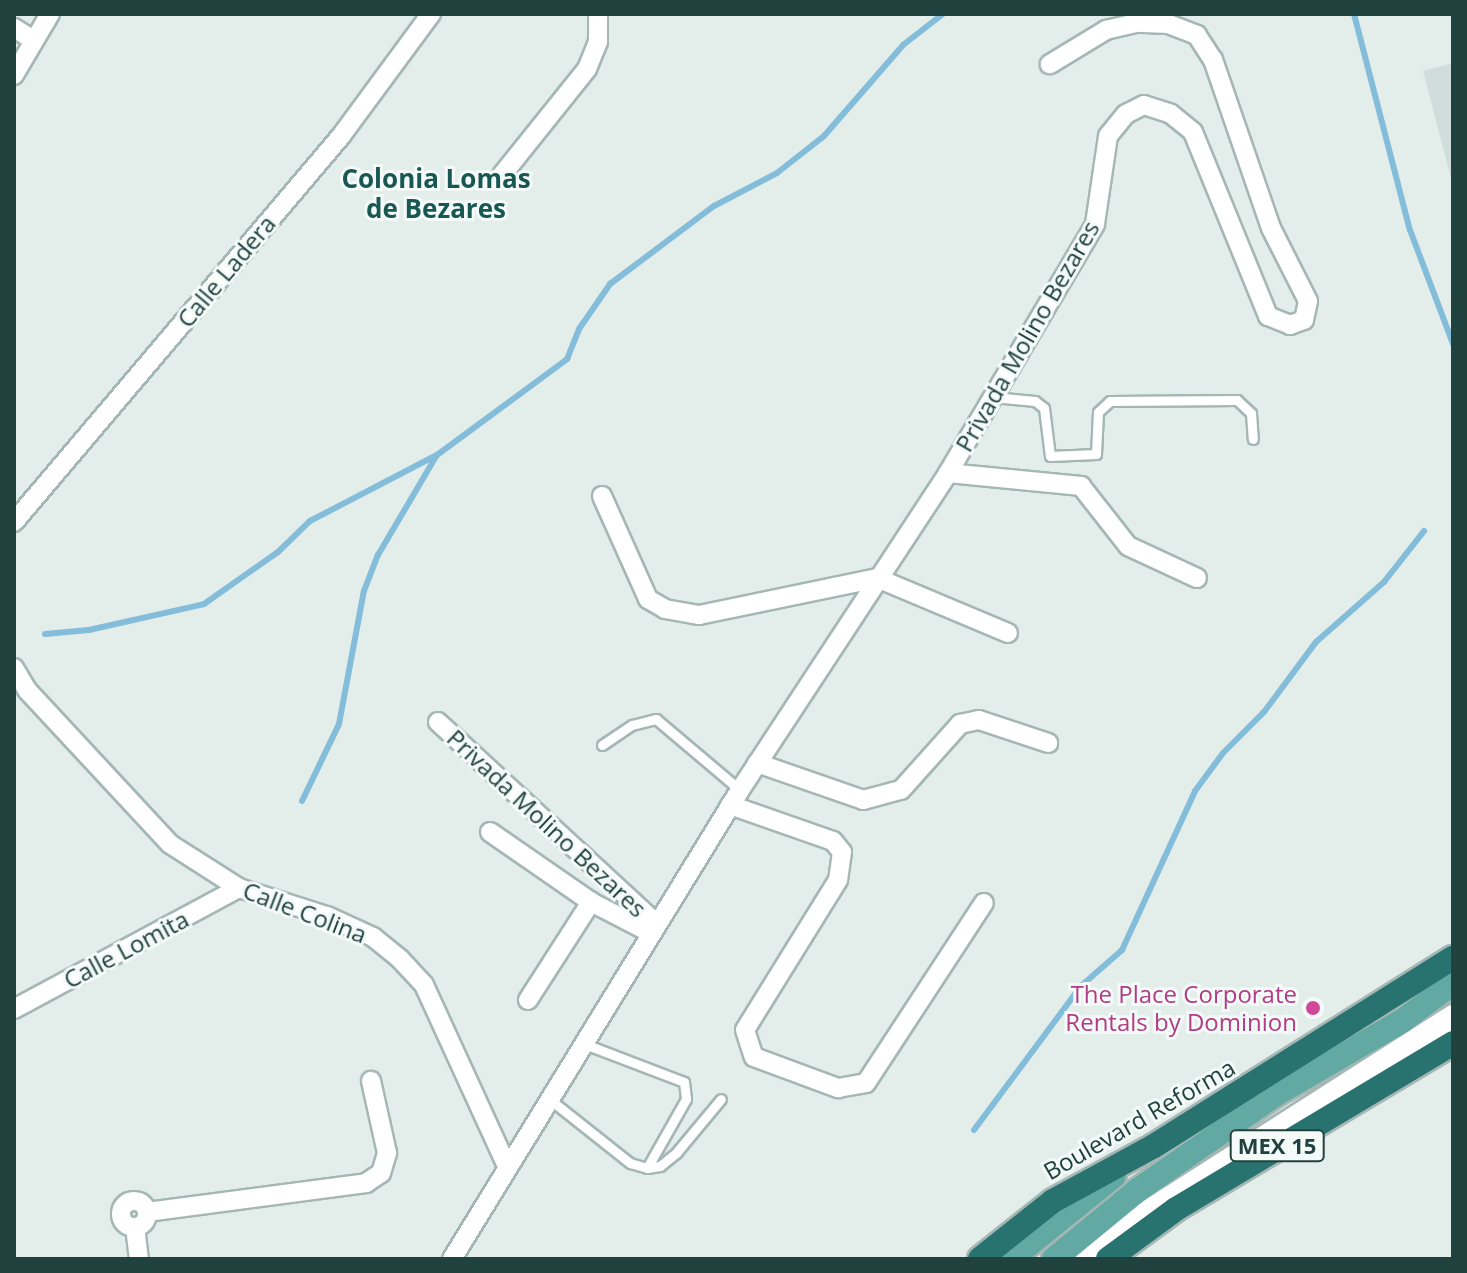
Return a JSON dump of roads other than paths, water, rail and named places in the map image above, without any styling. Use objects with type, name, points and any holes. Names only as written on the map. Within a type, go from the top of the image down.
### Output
[{"type":"highway","name":"Boulevard Reforma","points":[[980,1259],[1053,1201],[1154,1146],[1453,958]]},
{"type":"highway","name":"MEX 15","points":[[1108,1259],[1176,1209],[1453,1043]]},
{"type":"main road","points":[[1054,1259],[1138,1190],[1276,1094],[1402,1021],[1453,983]]},
{"type":"main road","points":[[1075,1259],[1453,1017]]},
{"type":"main road","name":"MEX 15","points":[[1011,1259],[1154,1146]]},
{"type":"street","points":[[14,75],[50,14]]},
{"type":"street","name":"Calle Ladera","points":[[14,522],[341,136],[431,14]]},
{"type":"street","points":[[502,175],[587,69],[598,42],[598,14]]},
{"type":"street","name":"Privada Molino Bezares","points":[[452,1259],[548,1098],[757,763],[948,473],[1095,224],[1108,136],[1126,114],[1144,105],[1171,114],[1193,132],[1268,316],[1290,325],[1304,320],[1308,301],[1271,228],[1213,60],[1197,35],[1169,24],[1136,23],[1106,30],[1050,64]]},
{"type":"street","points":[[14,28],[33,40]]},
{"type":"street","points":[[948,473],[1081,486],[1128,546],[1197,578]]},
{"type":"street","points":[[602,496],[648,599],[665,609],[699,615],[877,578],[1008,633]]},
{"type":"street","name":"Calle Colina","points":[[14,668],[27,690],[141,818],[170,844],[239,888],[327,916],[373,937],[400,959],[424,985],[507,1166]]},
{"type":"street","points":[[757,763],[863,800],[901,790],[960,724],[979,720],[1048,743]]},
{"type":"street","name":"Privada Molino Bezares","points":[[438,722],[654,928]]},
{"type":"street","points":[[735,798],[833,841],[842,852],[838,880],[745,1030],[754,1057],[838,1088],[866,1083],[984,903]]},
{"type":"street","points":[[490,832],[591,902],[654,928]]},
{"type":"street","name":"Calle Lomita","points":[[14,1009],[239,888]]},
{"type":"street","points":[[528,1000],[591,902]]},
{"type":"street","points":[[139,1259],[135,1227],[121,1218],[123,1205],[136,1201],[147,1212],[366,1183],[381,1173],[387,1153],[371,1081]]},
{"type":"lane","points":[[993,397],[1035,401],[1044,408],[1050,456],[1096,454],[1098,412],[1110,401],[1237,400],[1251,413],[1253,439]]},
{"type":"lane","points":[[602,745],[632,725],[656,719],[735,798]]},
{"type":"lane","points":[[582,1043],[684,1082],[686,1099],[647,1168]]},
{"type":"lane","points":[[548,1098],[630,1163],[647,1168],[660,1166],[676,1153],[721,1099]]},
{"type":"waterway","points":[[45,634],[89,630],[204,604],[278,552],[310,521],[437,455],[567,359],[579,329],[610,284],[714,206],[777,173],[824,136],[903,45],[943,14]]},
{"type":"waterway","points":[[1354,14],[1410,230],[1453,344]]},
{"type":"waterway","points":[[302,801],[339,724],[364,591],[378,555],[437,455]]},
{"type":"waterway","points":[[974,1130],[1081,986],[1122,950],[1195,791],[1223,753],[1264,712],[1316,642],[1384,582],[1424,531]]},
{"type":"place","name":"The Place Corporate Rentals by Dominion","points":[[1313,1008]]},
{"type":"district","name":"Colonia Lomas de Bezares","points":[[436,194]]}]
